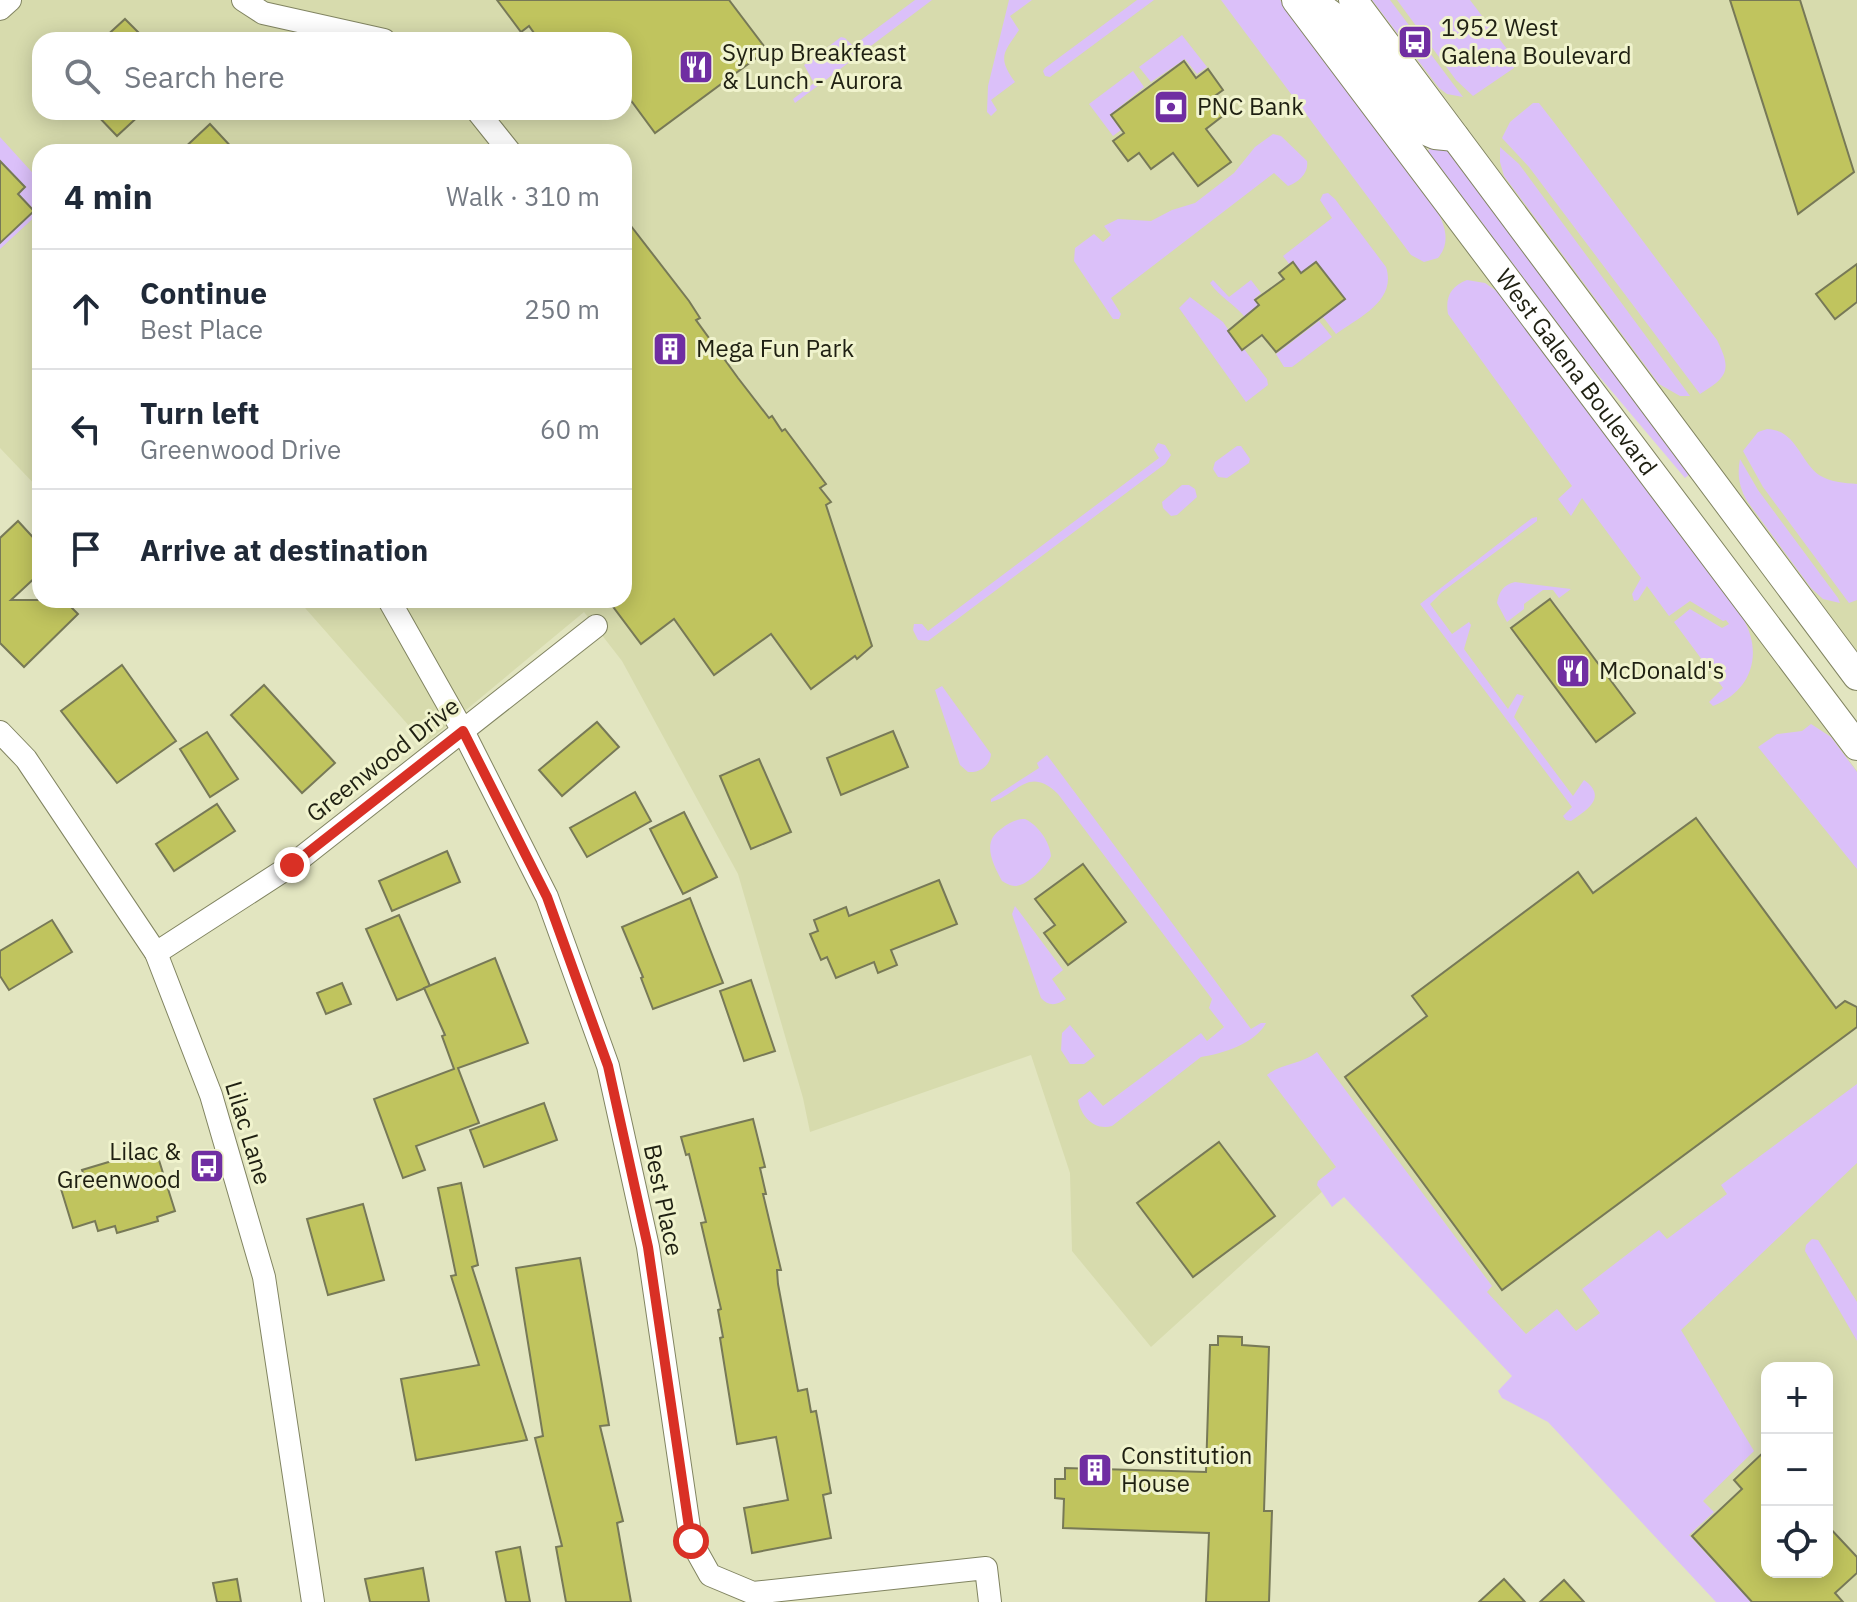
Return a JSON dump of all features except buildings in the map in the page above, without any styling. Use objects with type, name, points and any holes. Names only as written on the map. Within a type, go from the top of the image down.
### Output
[{"type":"main road","name":"West Galena Boulevard","points":[[1296,0],[1857,746]]},
{"type":"main road","points":[[1311,0],[1334,17],[1421,129],[1435,135],[1455,137]]},
{"type":"main road","name":"West Galena Boulevard","points":[[1353,0],[1857,676]]},
{"type":"street","points":[[0,9],[10,0]]},
{"type":"street","points":[[243,0],[263,13],[348,32]]},
{"type":"street","points":[[484,120],[504,144]]},
{"type":"street","name":"Best Place","points":[[394,608],[463,731],[547,897],[608,1066],[648,1247],[691,1541],[710,1575],[753,1593],[986,1568],[990,1602]]},
{"type":"street","name":"Greenwood Drive","points":[[156,953],[292,865],[596,626]]},
{"type":"street","name":"Lilac Lane","points":[[0,732],[26,759],[156,953],[211,1095],[264,1277],[313,1602]]},
{"type":"shaded area","points":[[0,0],[1286,0],[1857,771],[1857,1602],[1752,1602],[1336,1179],[1151,1347],[1072,1251],[1070,1173],[1031,1055],[810,1132],[738,874],[622,661],[584,612],[425,744],[305,608],[632,608],[632,144],[32,144],[32,482],[0,448]]},
{"type":"shaded area","points":[[915,0],[932,0],[795,103],[793,99],[814,83],[804,65],[841,37],[853,46]]},
{"type":"shaded area","points":[[1009,0],[1032,0],[1010,16],[1019,30],[1004,60],[1015,82],[991,100],[997,110],[991,116],[987,112],[988,86]]},
{"type":"shaded area","points":[[1137,0],[1154,0],[1050,77],[1045,76],[1045,68]]},
{"type":"shaded area","points":[[1221,0],[1280,0],[1437,210],[1446,240],[1438,258],[1424,262],[1411,255]]},
{"type":"shaded area","points":[[1372,0],[1390,0],[1463,97],[1447,94],[1439,88]]},
{"type":"shaded area","points":[[1373,0],[1857,0],[1857,651],[1585,288]]},
{"type":"shaded area","points":[[1397,0],[1470,0],[1510,53],[1514,68],[1473,96],[1456,80]]},
{"type":"shaded area","points":[[1182,35],[1207,67],[1197,74],[1185,59],[1151,82],[1139,67]]},
{"type":"shaded area","points":[[1133,71],[1144,87],[1110,115],[1121,130],[1113,136],[1089,104]]},
{"type":"shaded area","points":[[1533,103],[1539,103],[1717,340],[1725,359],[1725,372],[1717,383],[1700,394],[1529,167],[1502,138],[1510,122]]},
{"type":"shaded area","points":[[1273,134],[1281,136],[1307,161],[1302,176],[1288,186],[1274,173],[1111,298],[1121,314],[1119,319],[1113,319],[1074,261],[1075,248],[1094,234],[1103,242],[1111,235],[1104,226],[1118,219],[1151,221],[1195,203],[1234,173],[1255,147]]},
{"type":"shaded area","points":[[0,137],[32,172],[32,208],[18,193],[25,186],[0,160]]},
{"type":"shaded area","points":[[1432,146],[1448,151],[1691,473],[1685,478],[1587,362],[1428,151]]},
{"type":"shaded area","points":[[1500,147],[1519,164],[1690,396],[1680,396],[1659,384],[1504,176]]},
{"type":"shaded area","points":[[1328,193],[1386,267],[1388,279],[1381,299],[1374,307],[1336,334],[1323,317],[1345,299],[1316,261],[1301,273],[1293,262],[1290,265],[1283,256],[1332,218],[1320,200],[1323,194]]},
{"type":"shaded area","points":[[32,212],[32,219],[0,249],[0,243]]},
{"type":"shaded area","points":[[1213,280],[1229,297],[1251,280],[1261,293],[1254,299],[1258,305],[1245,317],[1214,288],[1210,283]]},
{"type":"shaded area","points":[[1467,280],[1485,283],[1498,292],[1744,620],[1753,646],[1753,659],[1745,681],[1726,699],[1713,706],[1709,702],[1723,688],[1674,622],[1690,609],[1722,628],[1729,624],[1690,601],[1669,616],[1647,586],[1634,601],[1632,594],[1641,578],[1582,498],[1571,516],[1558,499],[1572,486],[1448,314],[1450,293]]},
{"type":"shaded area","points":[[1190,297],[1223,322],[1267,379],[1268,385],[1246,402],[1179,308]]},
{"type":"shaded area","points":[[1319,321],[1332,337],[1292,367],[1284,367],[1276,354]]},
{"type":"shaded area","points":[[1767,429],[1785,434],[1819,475],[1832,481],[1857,484],[1857,600],[1849,603],[1763,487],[1743,451],[1758,432]]},
{"type":"shaded area","points":[[1158,443],[1165,445],[1171,455],[1165,464],[928,641],[918,640],[913,630],[914,624],[922,624],[928,631],[1159,458],[1154,450]]},
{"type":"shaded area","points":[[1241,446],[1250,459],[1249,463],[1227,478],[1218,477],[1213,469],[1215,462]]},
{"type":"shaded area","points":[[1740,459],[1758,490],[1840,603],[1823,599],[1811,588],[1747,501],[1739,480]]},
{"type":"shaded area","points":[[1182,485],[1195,489],[1197,497],[1177,515],[1171,516],[1163,508],[1162,502]]},
{"type":"shaded area","points":[[1537,517],[1537,521],[1430,604],[1452,634],[1469,622],[1471,625],[1464,649],[1508,709],[1517,694],[1524,696],[1514,717],[1573,796],[1584,780],[1591,786],[1595,798],[1571,821],[1563,816],[1572,807],[1420,604]]},
{"type":"shaded area","points":[[1515,582],[1571,589],[1559,598],[1553,590],[1543,590],[1507,622],[1497,603],[1502,590]]},
{"type":"shaded area","points":[[942,686],[991,754],[989,762],[980,770],[968,772],[960,765],[935,690]]},
{"type":"shaded area","points":[[1811,724],[1831,737],[1857,772],[1857,869],[1758,747],[1777,734],[1802,731]]},
{"type":"shaded area","points":[[1047,755],[1251,1029],[1266,1023],[1247,1042],[1201,1057],[1112,1126],[1100,1126],[1089,1121],[1078,1100],[1090,1091],[1103,1106],[1201,1033],[1207,1041],[1224,1027],[1209,1008],[1212,999],[1058,794],[1039,782],[1031,782],[991,802],[991,799],[1039,768],[1037,763]]},
{"type":"shaded area","points":[[1025,819],[1042,834],[1051,856],[1031,879],[1013,886],[1002,881],[992,861],[991,840],[1012,822]]},
{"type":"shaded area","points":[[1015,906],[1063,970],[1052,979],[1066,999],[1059,1003],[1050,1004],[1041,998],[1012,914]]},
{"type":"shaded area","points":[[1070,1025],[1095,1056],[1084,1064],[1070,1064],[1061,1050],[1062,1033]]},
{"type":"shaded area","points":[[1317,1052],[1492,1286],[1487,1292],[1526,1334],[1557,1309],[1576,1331],[1600,1313],[1582,1289],[1659,1230],[1667,1239],[1727,1194],[1721,1185],[1857,1084],[1857,1163],[1681,1330],[1754,1451],[1703,1501],[1714,1512],[1689,1535],[1751,1602],[1716,1602],[1548,1422],[1502,1398],[1498,1391],[1512,1376],[1344,1197],[1332,1207],[1317,1185],[1336,1167],[1267,1075]]},
{"type":"shaded area","points":[[1812,1239],[1818,1240],[1857,1302],[1857,1341],[1805,1251]]},
{"type":"place","name":"1952 West Galena Boulevard","points":[[1415,42]]},
{"type":"place","name":"Syrup Breakfeast & Lunch - Aurora","points":[[696,67]]},
{"type":"place","name":"PNC Bank","points":[[1171,107]]},
{"type":"place","name":"Mega Fun Park","points":[[670,349]]},
{"type":"place","name":"McDonald's","points":[[1573,671]]},
{"type":"place","name":"Lilac & Greenwood","points":[[207,1166]]},
{"type":"place","name":"Constitution House","points":[[1095,1470]]},
{"type":"route","points":[[292,865],[463,731],[547,897],[608,1066],[648,1247],[691,1541]]}]
